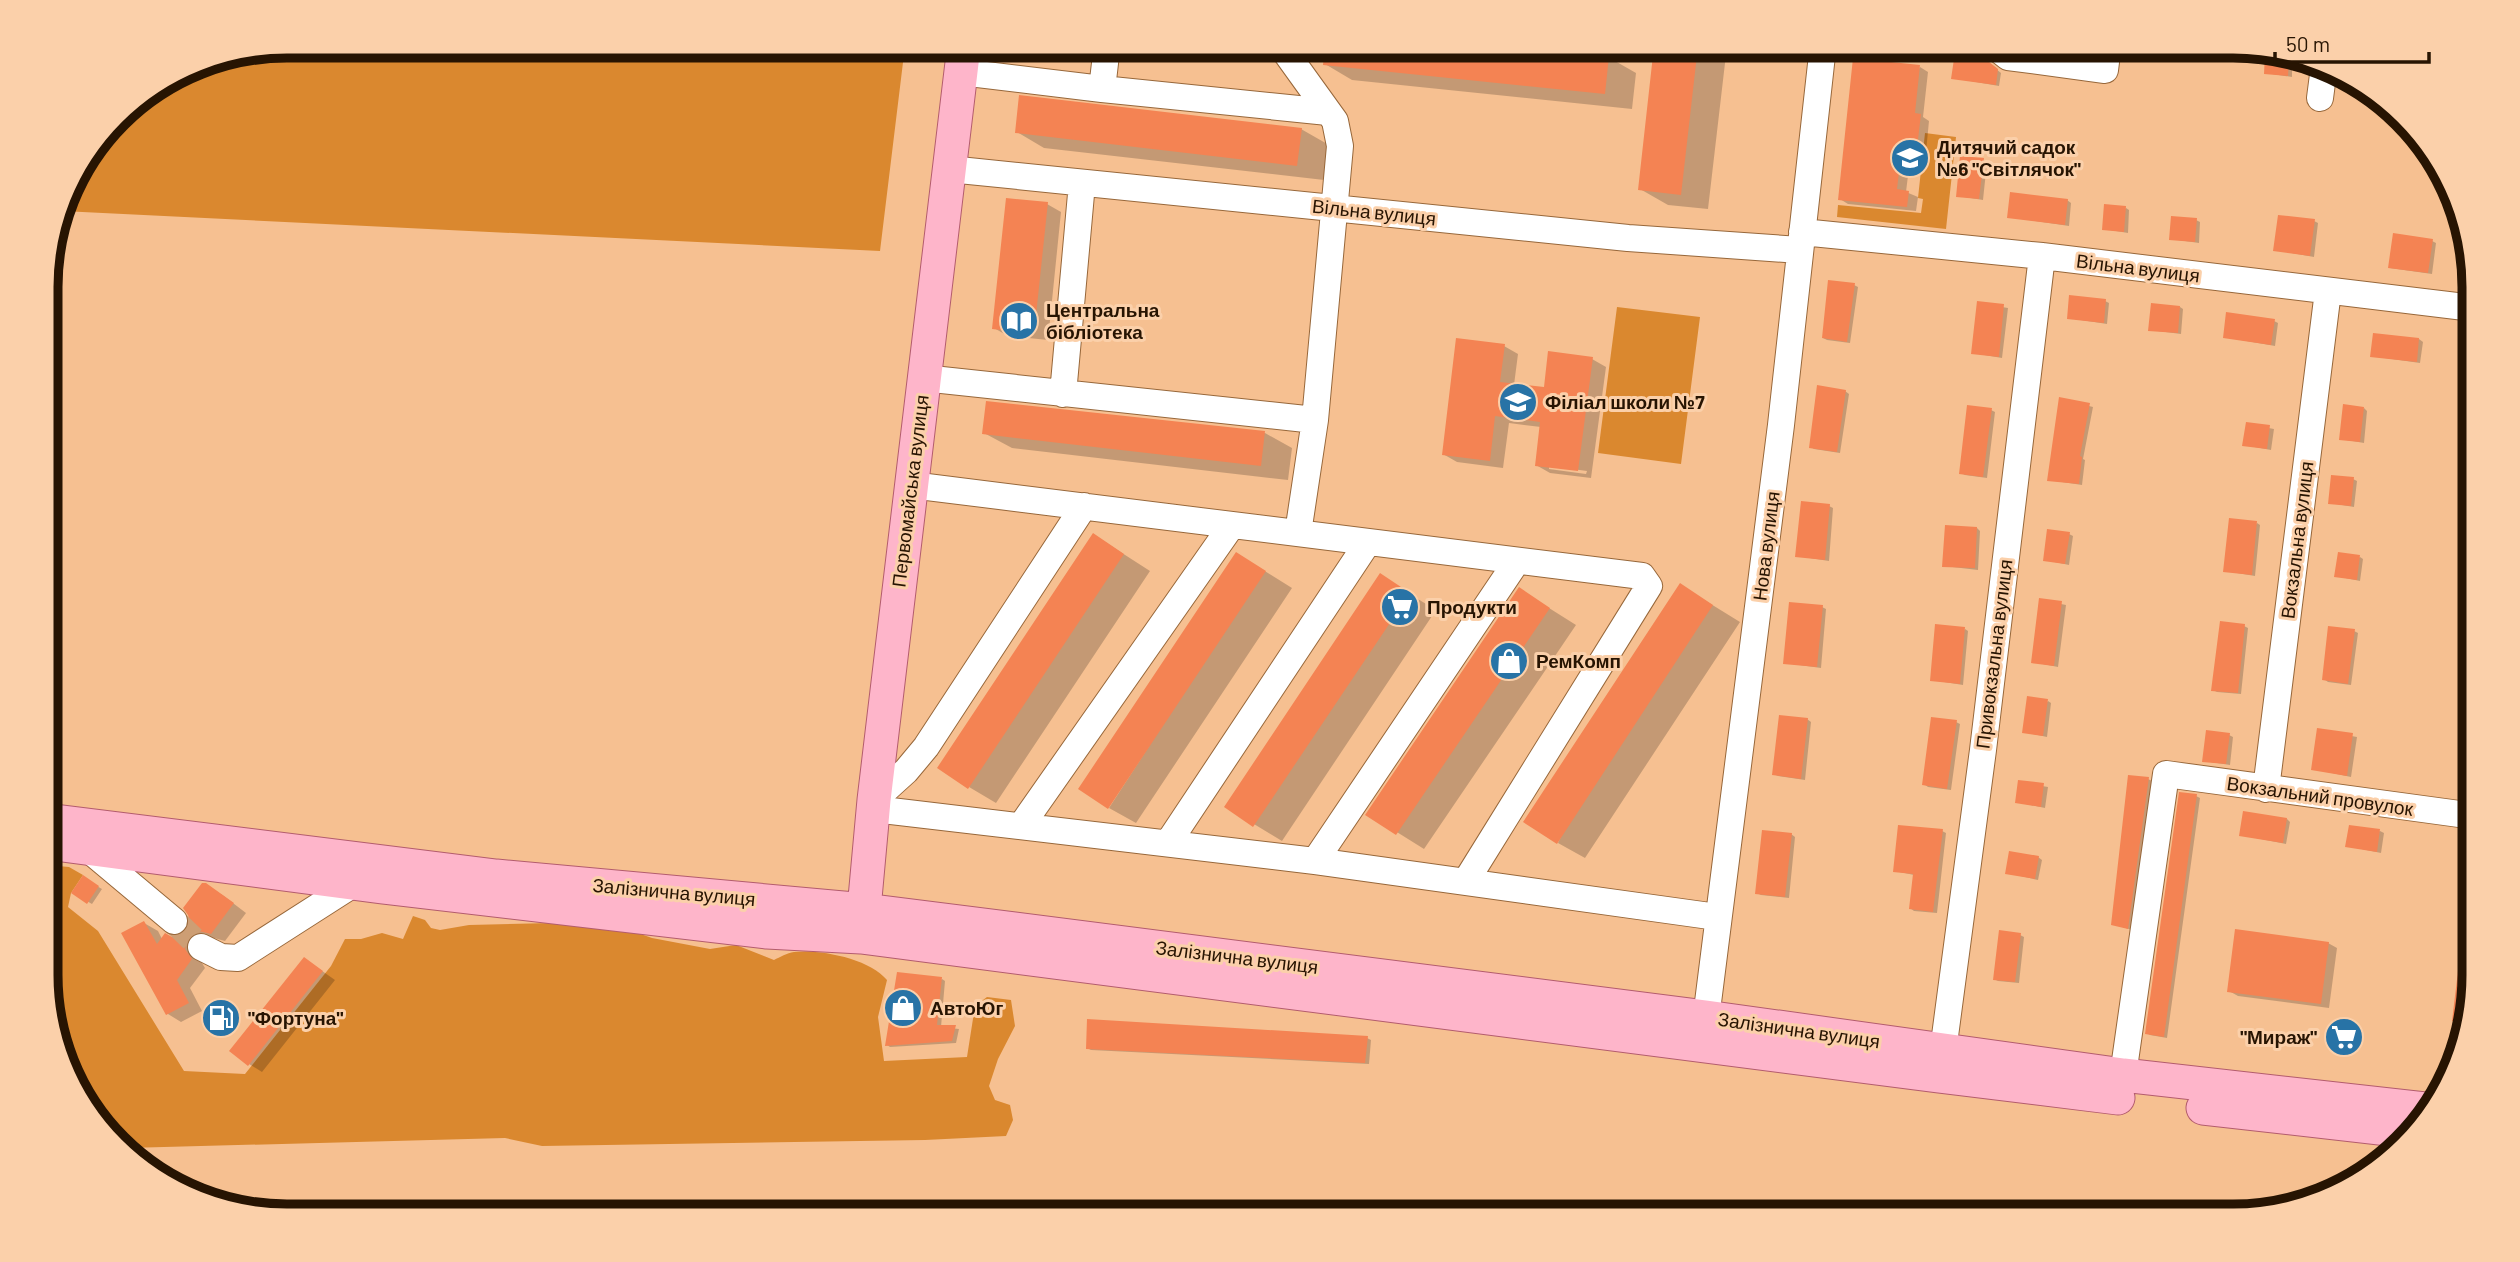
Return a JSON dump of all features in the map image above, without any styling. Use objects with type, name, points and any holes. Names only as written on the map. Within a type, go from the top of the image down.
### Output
[{"type":"main road","name":"Первомайська вулиця","points":[[863,924],[874,804],[962,59]]},
{"type":"main road","name":"Залізнична вулиця","points":[[58,821],[1705,1031],[1943,1051],[2123,1075],[2419,1108]]},
{"type":"main road","name":"Залізнична вулиця","points":[[58,845],[767,932],[863,924]]},
{"type":"main road","name":"Залізнична вулиця","points":[[1705,1031],[1938,1076],[2401,1130]]},
{"type":"street","points":[[1102,89],[1106,58]]},
{"type":"street","points":[[1290,58],[1335,121],[1340,146],[1315,420],[1298,533]]},
{"type":"street","name":"Нова вулиця","points":[[1705,1031],[1717,917],[1781,425],[1822,58]]},
{"type":"street","points":[[2015,58],[2105,70],[2106,58]]},
{"type":"street","points":[[962,59],[1102,89],[1328,112]]},
{"type":"street","points":[[2320,97],[2323,76]]},
{"type":"street","name":"Вільна вулиця","points":[[949,169],[1628,237],[1801,241],[2042,256],[2462,307]]},
{"type":"street","points":[[1063,394],[1082,183]]},
{"type":"street","name":"Привокзальна вулиця","points":[[1943,1051],[1983,750],[2042,256]]},
{"type":"street","name":"Вокзальна вулиця","points":[[2266,789],[2328,291]]},
{"type":"street","points":[[923,378],[1315,420]]},
{"type":"street","points":[[911,485],[1642,576],[1649,586],[1466,881]]},
{"type":"street","points":[[874,804],[926,747],[1084,506]]},
{"type":"street","points":[[1021,826],[1232,525]]},
{"type":"street","points":[[1168,843],[1368,542]]},
{"type":"street","points":[[1315,861],[1517,561]]},
{"type":"street","name":"Вокзальний провулок","points":[[2123,1075],[2166,774],[2462,814]]},
{"type":"street","points":[[874,804],[1021,826],[1466,881],[1717,917]]},
{"type":"street","points":[[88,849],[174,921]]},
{"type":"street","points":[[201,947],[221,957],[239,958],[355,883]]},
{"type":"shaded area","points":[[287,58],[904,58],[880,251],[71,211],[96,160],[136,115],[160,96],[186,81],[242,62]]},
{"type":"shaded area","points":[[1925,133],[1956,137],[1946,229],[1837,217],[1838,205],[1921,213],[1923,199],[1918,198]]},
{"type":"shaded area","points":[[1617,307],[1700,317],[1681,464],[1598,453]]},
{"type":"shaded area","points":[[58,866],[69,867],[83,875],[71,893],[68,907],[98,931],[184,1071],[245,1074],[331,966],[345,939],[361,939],[382,933],[403,939],[413,916],[425,920],[431,928],[440,930],[469,925],[552,923],[629,930],[652,938],[710,949],[736,945],[774,960],[805,951],[857,961],[869,966],[887,980],[878,1017],[884,1061],[967,1057],[975,1006],[987,997],[1011,1000],[1015,1026],[998,1059],[989,1086],[995,1100],[1010,1105],[1013,1120],[1006,1136],[925,1140],[542,1146],[505,1138],[137,1148],[105,1115],[88,1090],[75,1063],[66,1034],[58,975]]},
{"type":"building","points":[[1324,58],[1609,58],[1605,94],[1323,65]]},
{"type":"building","points":[[1653,58],[1697,58],[1681,195],[1638,190]]},
{"type":"building","points":[[1853,58],[1920,65],[1915,113],[1921,114],[1917,148],[1902,147],[1897,189],[1909,191],[1907,207],[1838,200]]},
{"type":"building","points":[[1970,58],[1984,58],[1998,69],[1996,85],[1951,79],[1954,59],[1970,61]]},
{"type":"building","points":[[2265,60],[2289,65],[2288,76],[2264,74]]},
{"type":"building","points":[[1019,95],[1302,128],[1297,166],[1015,133]]},
{"type":"building","points":[[1960,156],[1984,158],[1979,199],[1956,197]]},
{"type":"building","points":[[2010,192],[2068,199],[2065,225],[2007,218]]},
{"type":"building","points":[[1006,198],[1048,202],[1034,334],[992,329]]},
{"type":"building","points":[[2104,204],[2126,206],[2124,232],[2102,230]]},
{"type":"building","points":[[2278,215],[2315,219],[2310,256],[2273,251]]},
{"type":"building","points":[[2171,216],[2197,218],[2195,242],[2169,240]]},
{"type":"building","points":[[2393,233],[2433,239],[2428,273],[2388,268]]},
{"type":"building","points":[[1828,280],[1855,283],[1847,342],[1822,338]]},
{"type":"building","points":[[2069,295],[2106,299],[2104,323],[2067,319]]},
{"type":"building","points":[[1977,301],[2004,304],[1999,357],[1971,354]]},
{"type":"building","points":[[2151,303],[2180,306],[2178,333],[2148,331]]},
{"type":"building","points":[[2226,312],[2275,319],[2271,345],[2223,338]]},
{"type":"building","points":[[2373,333],[2419,338],[2417,362],[2370,357]]},
{"type":"building","name":"Філіал школи №7","points":[[1456,338],[1505,344],[1500,382],[1544,387],[1548,351],[1593,357],[1578,471],[1535,466],[1540,422],[1495,416],[1490,461],[1442,455]]},
{"type":"building","points":[[1817,385],[1846,390],[1837,452],[1809,448]]},
{"type":"building","points":[[2059,397],[2090,403],[2080,456],[2079,484],[2047,481]]},
{"type":"building","points":[[986,401],[1265,431],[1261,466],[982,434]]},
{"type":"building","points":[[2343,404],[2364,407],[2360,442],[2339,440]]},
{"type":"building","points":[[1967,405],[1992,408],[1983,477],[1959,474]]},
{"type":"building","points":[[2246,422],[2270,425],[2267,449],[2242,446]]},
{"type":"building","points":[[2331,475],[2354,477],[2351,506],[2328,504]]},
{"type":"building","points":[[1801,501],[1830,504],[1825,560],[1795,557]]},
{"type":"building","points":[[2229,518],[2257,521],[2252,575],[2223,572]]},
{"type":"building","points":[[1945,525],[1977,527],[1975,568],[1942,567]]},
{"type":"building","points":[[2047,529],[2070,532],[2065,564],[2043,561]]},
{"type":"building","points":[[1093,533],[1124,554],[968,789],[937,768]]},
{"type":"building","points":[[1236,552],[1266,571],[1108,809],[1078,789]]},
{"type":"building","points":[[2338,552],[2360,555],[2357,580],[2334,577]]},
{"type":"building","points":[[1380,573],[1410,593],[1253,827],[1224,807]]},
{"type":"building","points":[[1680,583],[1713,605],[1557,844],[1523,822]]},
{"type":"building","points":[[1519,587],[1550,608],[1396,835],[1365,815]]},
{"type":"building","points":[[2039,598],[2062,601],[2054,666],[2031,663]]},
{"type":"building","points":[[1789,602],[1823,605],[1817,667],[1783,664]]},
{"type":"building","points":[[2220,621],[2245,624],[2238,693],[2211,691]]},
{"type":"building","points":[[1935,624],[1965,627],[1960,684],[1930,681]]},
{"type":"building","points":[[2328,626],[2355,629],[2348,684],[2322,680]]},
{"type":"building","points":[[2027,696],[2048,699],[2043,736],[2022,733]]},
{"type":"building","points":[[1779,715],[1808,718],[1801,779],[1772,775]]},
{"type":"building","points":[[1931,717],[1957,720],[1947,789],[1922,785]]},
{"type":"building","points":[[2317,728],[2353,733],[2347,776],[2311,770]]},
{"type":"building","points":[[2206,730],[2230,733],[2226,764],[2202,762]]},
{"type":"building","points":[[2128,775],[2149,777],[2128,929],[2111,925]]},
{"type":"building","points":[[2018,780],[2044,783],[2041,807],[2015,803]]},
{"type":"building","points":[[2179,792],[2197,794],[2164,1037],[2145,1034]]},
{"type":"building","points":[[2243,811],[2287,818],[2283,843],[2239,836]]},
{"type":"building","points":[[1898,825],[1943,829],[1933,912],[1909,909],[1913,874],[1893,872]]},
{"type":"building","points":[[2349,825],[2380,829],[2377,852],[2345,847]]},
{"type":"building","points":[[1762,830],[1792,833],[1785,897],[1755,894]]},
{"type":"building","points":[[2009,851],[2039,856],[2035,879],[2005,874]]},
{"type":"building","points":[[83,875],[99,886],[87,904],[71,893]]},
{"type":"building","points":[[202,883],[206,883],[234,903],[211,934],[199,931],[187,939],[185,949],[192,959],[177,980],[189,1003],[166,1015],[121,933],[144,921],[157,944],[165,933],[172,937],[180,935],[190,923],[183,908]]},
{"type":"building","points":[[2235,929],[2329,942],[2321,1004],[2227,992]]},
{"type":"building","points":[[1999,930],[2021,933],[2015,982],[1993,980]]},
{"type":"building","points":[[304,957],[323,971],[248,1066],[229,1051]]},
{"type":"building","points":[[2458,971],[2462,972],[2458,1020],[2452,1021]]},
{"type":"building","name":"АвтоЮг","points":[[897,972],[942,977],[937,1025],[956,1025],[952,1041],[885,1046]]},
{"type":"building","points":[[1087,1019],[1368,1036],[1365,1063],[1086,1049]]},
{"type":"tunnel","points":[[174,921],[201,947]]},
{"type":"place","name":"Дитячий садок №6 \"Світлячок\"","points":[[1910,158]]},
{"type":"place","name":"Центральна бібліотека","points":[[1019,321]]},
{"type":"place","name":"Філіал школи №7","points":[[1518,402]]},
{"type":"place","name":"Продукти","points":[[1400,607]]},
{"type":"place","name":"РемКомп","points":[[1509,661]]},
{"type":"place","name":"АвтоЮг","points":[[903,1008]]},
{"type":"place","name":"\"Фортуна\"","points":[[221,1018]]},
{"type":"place","name":"\"Мираж\"","points":[[2344,1037]]}]
